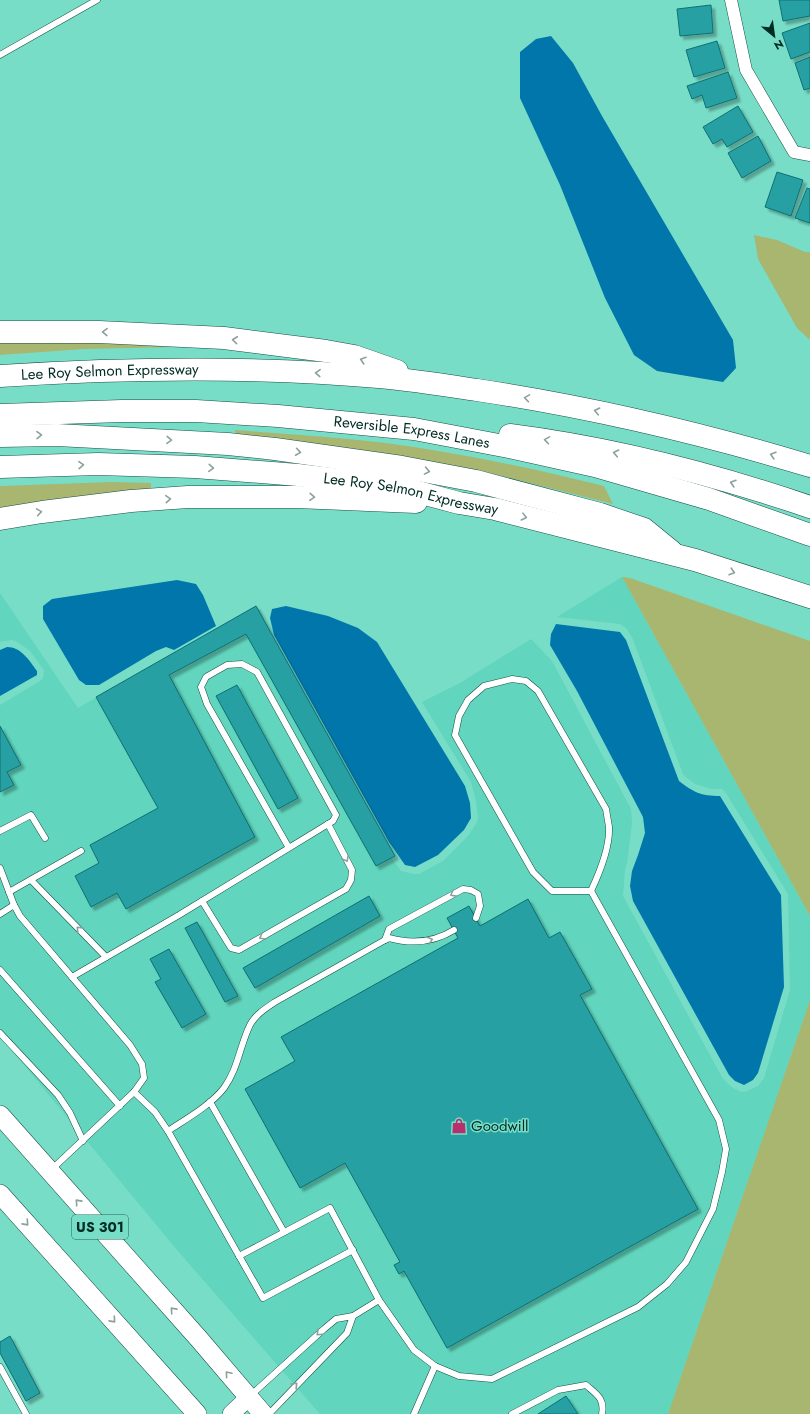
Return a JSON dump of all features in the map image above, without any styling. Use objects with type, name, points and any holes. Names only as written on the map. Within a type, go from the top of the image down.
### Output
[{"type":"highway","points":[[0,332],[99,332],[224,338],[276,344],[354,356],[403,373],[426,383]]},
{"type":"highway","name":"Lee Roy Selmon Expressway","points":[[0,376],[102,371],[234,369],[360,376],[426,383],[566,404],[723,441],[810,466]]},
{"type":"highway","name":"Reversible Express Lanes","points":[[0,415],[115,411],[210,412],[278,416],[414,429],[509,447],[595,466],[709,499],[810,535]]},
{"type":"highway","points":[[414,429],[459,430],[503,434],[586,446],[647,460],[724,481],[810,508]]},
{"type":"highway","points":[[0,436],[57,435],[228,444],[402,467],[476,481],[600,514],[644,529],[686,557]]},
{"type":"highway","name":"Lee Roy Selmon Expressway","points":[[0,467],[98,464],[181,467],[242,470],[382,485],[410,490],[459,503],[495,509],[686,557],[810,597]]},
{"type":"highway","points":[[0,518],[131,501],[188,497],[297,497],[459,503]]},
{"type":"main road","name":"US 301","points":[[0,1115],[199,1339],[263,1414]]},
{"type":"main road","points":[[0,1194],[197,1414]]},
{"type":"street","points":[[731,0],[746,70],[794,152],[810,155]]},
{"type":"street","points":[[232,1414],[248,1398]]},
{"type":"lane","points":[[0,56],[97,0]]},
{"type":"lane","points":[[72,977],[202,901],[289,848],[333,821],[336,815],[257,672],[242,664],[227,665],[206,677],[200,687],[207,704],[289,848]]},
{"type":"lane","points":[[512,679],[526,681],[538,691],[606,808],[609,829],[606,848],[599,874],[591,891],[552,891],[533,872],[455,735],[459,716],[468,700],[484,686],[512,679]]},
{"type":"lane","points":[[0,831],[31,815],[45,838]]},
{"type":"lane","points":[[202,901],[231,948],[239,950],[346,889],[351,880],[352,870],[328,824]]},
{"type":"lane","points":[[9,892],[81,851]]},
{"type":"lane","points":[[0,868],[14,905],[20,916],[130,1045],[142,1064],[144,1078],[134,1092],[50,1172]]},
{"type":"lane","points":[[31,880],[106,957]]},
{"type":"lane","points":[[385,940],[389,929],[463,889],[471,890],[478,894],[480,906],[476,918]]},
{"type":"lane","points":[[239,1256],[330,1208],[379,1300],[414,1350],[435,1366],[459,1376],[492,1379],[638,1307],[666,1284],[686,1262],[713,1208],[726,1149],[719,1120],[591,891]]},
{"type":"lane","points":[[0,914],[14,905]]},
{"type":"lane","points":[[168,1131],[210,1102],[224,1088],[235,1068],[250,1024],[261,1012],[274,1002],[389,938],[403,942],[424,942],[454,930]]},
{"type":"lane","points":[[0,970],[120,1106]]},
{"type":"lane","points":[[0,1033],[58,1095],[70,1113],[83,1141]]},
{"type":"lane","points":[[134,1092],[155,1112],[168,1131],[263,1298],[353,1250]]},
{"type":"lane","points":[[210,1102],[284,1232]]},
{"type":"lane","points":[[248,1398],[336,1318],[353,1316],[379,1300]]},
{"type":"lane","points":[[269,1414],[347,1333],[353,1316]]},
{"type":"lane","points":[[414,1414],[435,1366]]},
{"type":"lane","points":[[0,1367],[26,1414]]},
{"type":"lane","points":[[512,1414],[558,1390],[586,1386],[599,1397],[603,1407],[602,1414]]},
{"type":"shaded area","points":[[754,235],[777,240],[805,252],[810,252],[810,340],[797,328],[758,259]]},
{"type":"shaded area","points":[[0,337],[175,340],[175,347],[84,349],[0,355]]},
{"type":"shaded area","points":[[235,430],[329,437],[441,451],[550,473],[604,486],[613,504],[494,474],[351,449],[270,437],[236,435]]},
{"type":"shaded area","points":[[112,482],[151,483],[151,493],[0,511],[0,486]]},
{"type":"shaded area","points":[[622,577],[810,916],[810,1000],[668,1414],[320,1414],[177,1250],[0,1036],[0,705],[40,681],[43,678],[44,670],[30,651],[16,641],[12,640],[0,642],[0,593],[78,708],[257,605],[263,616],[268,639],[383,846],[401,871],[414,874],[419,874],[443,861],[468,836],[478,818],[476,801],[471,782],[422,702],[460,683],[531,639],[552,661],[631,809],[632,823],[623,896],[723,1079],[733,1088],[742,1092],[747,1091],[758,1086],[764,1078],[790,990],[788,894],[726,793],[722,789],[711,789],[695,784],[683,774],[632,637],[626,628],[620,624],[557,617]]},
{"type":"shaded area","points":[[622,577],[630,578],[810,641],[810,916]]},
{"type":"shaded area","points":[[810,1000],[810,1414],[668,1414]]},
{"type":"water","points":[[551,36],[573,63],[602,116],[733,340],[736,368],[723,382],[657,371],[634,355],[605,298],[560,185],[520,98],[520,52],[536,39]]},
{"type":"water","points":[[177,580],[196,584],[203,595],[216,626],[174,650],[166,647],[156,651],[99,685],[86,685],[79,680],[43,619],[43,606],[52,599]]},
{"type":"water","points":[[286,606],[328,616],[358,628],[377,642],[465,786],[470,803],[471,818],[464,830],[438,855],[415,867],[405,865],[389,842],[274,635],[270,618],[272,609]]},
{"type":"water","points":[[556,624],[620,632],[626,640],[679,781],[698,793],[720,796],[781,895],[784,987],[758,1073],[753,1080],[744,1085],[735,1081],[729,1075],[633,901],[630,886],[632,871],[645,833],[643,817],[577,691],[550,645],[551,634]]},
{"type":"water","points":[[7,647],[21,652],[37,671],[37,675],[0,696],[0,650]]},
{"type":"building","points":[[779,0],[810,0],[810,16],[783,21]]},
{"type":"building","points":[[711,5],[713,33],[680,36],[677,9]]},
{"type":"building","points":[[810,23],[810,52],[791,59],[782,33]]},
{"type":"building","points":[[717,41],[725,68],[694,77],[686,50]]},
{"type":"building","points":[[810,57],[810,88],[804,90],[795,63]]},
{"type":"building","points":[[728,72],[737,98],[706,108],[702,95],[692,99],[687,86]]},
{"type":"building","points":[[738,106],[753,132],[727,147],[722,139],[713,144],[703,127]]},
{"type":"building","points":[[758,136],[771,161],[742,178],[728,153]]},
{"type":"building","points":[[777,172],[803,180],[791,216],[765,207]]},
{"type":"building","points":[[807,188],[810,189],[810,223],[795,218]]},
{"type":"building","points":[[256,606],[395,856],[376,866],[246,634],[169,675],[255,837],[126,909],[117,893],[91,907],[75,876],[99,863],[90,845],[158,808],[96,697]]},
{"type":"building","points":[[237,685],[298,798],[278,809],[216,696]]},
{"type":"building","points":[[0,726],[21,765],[7,772],[14,785],[0,792]]},
{"type":"building","points":[[369,896],[380,916],[255,988],[243,968]]},
{"type":"building","name":"Goodwill","points":[[528,899],[549,938],[560,932],[592,989],[580,995],[698,1209],[447,1348],[404,1271],[399,1274],[394,1265],[400,1262],[345,1163],[300,1188],[245,1089],[295,1061],[281,1037],[458,938],[447,918],[469,906],[480,926]]},
{"type":"building","points":[[197,922],[238,996],[225,1002],[185,928]]},
{"type":"building","points":[[169,949],[206,1014],[182,1028],[155,982],[161,979],[150,959]]},
{"type":"building","points":[[10,1336],[40,1393],[26,1401],[0,1353],[0,1342]]},
{"type":"building","points":[[566,1396],[578,1414],[538,1414]]},
{"type":"place","name":"Goodwill","points":[[459,1126]]}]
